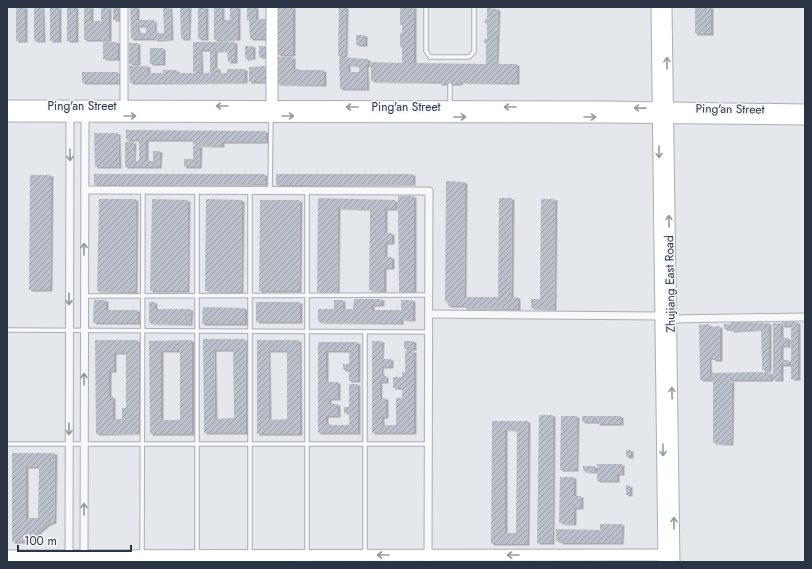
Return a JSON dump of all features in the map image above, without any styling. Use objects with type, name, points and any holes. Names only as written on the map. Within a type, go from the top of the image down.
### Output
[{"type":"main road","points":[[272,7],[272,111]]},
{"type":"main road","points":[[7,556],[69,559],[664,559],[666,317],[662,113],[657,7]]},
{"type":"main road","points":[[662,113],[666,7]]},
{"type":"main road","name":"Ping'an Street","points":[[7,106],[124,106],[272,111],[662,113],[805,110]]},
{"type":"main road","name":"Ping'an Street","points":[[7,116],[85,116],[450,107],[662,113],[805,120]]},
{"type":"main road","name":"Zhujiang East Road","points":[[666,317],[674,562]]},
{"type":"street","points":[[124,7],[124,106]]},
{"type":"street","points":[[69,559],[70,116]]},
{"type":"street","points":[[84,559],[85,116]]},
{"type":"street","points":[[84,190],[429,191],[428,558]]},
{"type":"street","points":[[429,314],[805,317]]},
{"type":"lane","points":[[426,7],[426,51],[430,57],[469,57],[474,52],[474,7]]},
{"type":"lane","points":[[450,57],[450,62]]},
{"type":"lane","points":[[450,85],[450,107]]},
{"type":"lane","points":[[270,190],[272,111]]},
{"type":"lane","points":[[142,559],[143,190]]},
{"type":"lane","points":[[197,559],[198,190]]},
{"type":"lane","points":[[250,190],[250,559]]},
{"type":"lane","points":[[307,191],[307,558]]},
{"type":"lane","points":[[84,296],[429,295]]},
{"type":"lane","points":[[7,330],[429,332]]},
{"type":"lane","points":[[365,332],[365,558]]},
{"type":"lane","points":[[7,444],[429,444]]},
{"type":"building","points":[[16,7],[25,7],[25,41],[16,41]]},
{"type":"building","points":[[34,7],[42,7],[43,41],[34,41]]},
{"type":"building","points":[[50,7],[59,7],[59,41],[50,41]]},
{"type":"building","points":[[67,7],[76,7],[76,41],[67,41]]},
{"type":"building","points":[[84,7],[91,7],[91,21],[101,21],[101,7],[109,7],[109,40],[84,40]]},
{"type":"building","points":[[113,7],[118,7],[118,20],[113,20]]},
{"type":"building","points":[[130,7],[137,7],[137,20],[154,20],[155,39],[131,39]],"holes":[[[137,26],[146,26],[146,33],[138,33]]]},
{"type":"building","points":[[163,7],[170,7],[171,39],[155,40],[155,33],[164,33]]},
{"type":"building","points":[[180,7],[189,7],[188,39],[181,39]]},
{"type":"building","points":[[198,7],[206,7],[206,39],[198,39]]},
{"type":"building","points":[[214,7],[222,7],[222,20],[230,20],[230,7],[238,7],[238,39],[214,40]]},
{"type":"building","points":[[247,7],[256,7],[256,19],[266,19],[266,39],[250,39],[249,20],[247,20]]},
{"type":"building","points":[[277,7],[293,7],[293,55],[278,55]]},
{"type":"building","points":[[339,7],[346,7],[345,56],[338,56]]},
{"type":"building","points":[[400,7],[414,7],[414,63],[486,64],[486,43],[484,43],[484,39],[487,39],[487,23],[484,23],[485,19],[487,19],[487,8],[498,9],[496,64],[517,64],[517,83],[460,82],[460,84],[439,84],[439,82],[371,81],[371,62],[402,63],[402,47],[400,47],[400,33],[402,33],[402,25],[400,25]]},
{"type":"building","points":[[695,7],[711,7],[711,34],[695,34]]},
{"type":"building","points":[[356,35],[365,35],[365,45],[356,45]]},
{"type":"building","points":[[103,42],[118,42],[118,59],[103,59]]},
{"type":"building","points":[[193,42],[235,42],[235,62],[228,62],[227,50],[215,51],[215,68],[218,68],[218,73],[227,73],[227,69],[245,69],[245,82],[130,83],[129,66],[148,66],[148,73],[163,73],[163,70],[177,70],[177,73],[210,73],[210,50],[200,50],[201,72],[193,72]]},
{"type":"building","points":[[129,43],[138,43],[138,64],[129,64]]},
{"type":"building","points":[[245,46],[253,46],[253,58],[245,59]]},
{"type":"building","points":[[259,46],[265,46],[265,57],[259,57]]},
{"type":"building","points":[[150,48],[163,48],[163,64],[150,64]]},
{"type":"building","points":[[277,57],[293,57],[293,69],[324,70],[324,85],[277,84]]},
{"type":"building","points":[[339,57],[368,59],[368,66],[348,65],[348,72],[359,72],[359,66],[366,66],[367,89],[340,89]]},
{"type":"building","points":[[265,66],[265,82],[249,82],[249,67]]},
{"type":"building","points":[[82,72],[118,72],[119,83],[82,83]]},
{"type":"building","points":[[126,130],[266,131],[266,142],[222,142],[222,146],[193,145],[193,140],[126,140]]},
{"type":"building","points":[[94,133],[118,133],[119,167],[95,167]]},
{"type":"building","points":[[139,140],[146,140],[146,161],[153,161],[153,151],[160,151],[159,167],[125,167],[125,142],[134,142],[133,161],[139,161]]},
{"type":"building","points":[[193,146],[200,146],[199,167],[184,167],[184,159],[193,159]]},
{"type":"building","points":[[94,174],[265,174],[265,184],[94,185]]},
{"type":"building","points":[[276,174],[413,174],[413,184],[276,185]]},
{"type":"building","points":[[30,175],[51,175],[50,290],[29,290]]},
{"type":"building","points":[[446,181],[465,182],[464,297],[498,297],[499,198],[512,198],[511,297],[518,297],[518,309],[464,308],[464,306],[448,306],[448,302],[445,302]]},
{"type":"building","points":[[398,196],[414,196],[414,292],[399,292]]},
{"type":"building","points":[[318,198],[395,200],[395,209],[385,209],[385,233],[392,233],[392,243],[385,243],[385,257],[392,257],[392,268],[384,268],[384,291],[369,290],[370,209],[338,208],[337,293],[317,292]]},
{"type":"building","points":[[99,199],[136,199],[135,292],[97,291]]},
{"type":"building","points":[[152,199],[188,200],[187,291],[150,291]]},
{"type":"building","points":[[206,199],[242,200],[241,292],[205,291]]},
{"type":"building","points":[[541,199],[555,199],[554,309],[531,308],[531,299],[540,299]]},
{"type":"building","points":[[260,200],[300,200],[299,291],[259,291]]},
{"type":"building","points":[[354,299],[382,299],[382,305],[372,305],[372,310],[401,310],[401,300],[413,300],[413,320],[401,319],[401,323],[318,322],[318,309],[334,309],[334,300],[343,300],[343,309],[353,309]]},
{"type":"building","points":[[94,300],[106,300],[106,310],[138,310],[138,323],[93,323]]},
{"type":"building","points":[[149,302],[155,302],[155,309],[191,309],[190,324],[149,323]]},
{"type":"building","points":[[256,302],[300,302],[300,322],[256,322]]},
{"type":"building","points":[[203,307],[245,308],[245,324],[202,324]]},
{"type":"building","points":[[731,322],[769,323],[769,370],[762,370],[761,329],[731,331],[731,329],[724,329],[724,324],[731,324]]},
{"type":"building","points":[[782,322],[798,322],[798,379],[791,379],[791,326],[782,326]]},
{"type":"building","points":[[773,323],[781,323],[781,338],[788,338],[788,346],[781,346],[781,360],[789,360],[789,365],[781,365],[781,380],[773,380]]},
{"type":"building","points":[[709,324],[709,327],[720,326],[720,360],[713,360],[713,358],[709,358],[710,380],[700,380],[699,325]]},
{"type":"building","points":[[203,339],[245,339],[246,433],[204,433]],"holes":[[[214,350],[233,350],[234,418],[215,419]]]},
{"type":"building","points":[[95,340],[138,340],[139,433],[96,434]],"holes":[[[114,353],[126,353],[126,408],[122,408],[122,419],[113,419],[113,397],[109,397],[109,371],[114,371]]]},
{"type":"building","points":[[192,340],[192,434],[150,434],[149,341]],"holes":[[[161,351],[180,351],[180,420],[161,420]]]},
{"type":"building","points":[[257,340],[299,340],[300,434],[257,434]],"holes":[[[268,351],[287,351],[287,419],[269,420]]]},
{"type":"building","points":[[372,341],[382,341],[381,359],[391,359],[391,367],[381,367],[382,376],[386,376],[386,382],[380,382],[380,398],[386,398],[386,417],[382,417],[382,425],[396,425],[396,398],[402,398],[402,388],[393,388],[393,377],[402,377],[402,372],[405,372],[405,351],[414,351],[414,433],[372,433]]},
{"type":"building","points":[[404,341],[414,341],[414,349],[404,349]]},
{"type":"building","points":[[318,342],[358,342],[358,381],[349,381],[349,370],[343,370],[343,364],[349,364],[349,351],[326,351],[326,382],[338,382],[338,399],[329,399],[329,404],[338,404],[338,416],[326,416],[326,423],[328,423],[328,425],[349,425],[349,413],[344,413],[344,407],[349,407],[349,384],[358,384],[358,433],[318,433]]},
{"type":"building","points":[[770,372],[771,380],[717,380],[732,381],[731,444],[713,443],[713,380],[711,380],[711,373]]},
{"type":"building","points":[[539,415],[553,415],[552,543],[537,543]]},
{"type":"building","points":[[561,416],[577,416],[576,470],[560,470]]},
{"type":"building","points":[[582,416],[596,416],[596,422],[582,422]]},
{"type":"building","points":[[597,416],[621,416],[621,424],[597,424]]},
{"type":"building","points":[[492,421],[528,421],[527,544],[491,544]],"holes":[[[505,429],[517,430],[516,533],[505,533]]]},
{"type":"building","points":[[626,450],[631,450],[631,457],[626,457]]},
{"type":"building","points":[[12,453],[55,453],[54,522],[48,524],[39,532],[34,542],[12,542]],"holes":[[[26,467],[39,467],[38,518],[26,518]]]},
{"type":"building","points":[[597,464],[622,464],[622,474],[617,474],[617,481],[597,481]]},
{"type":"building","points":[[583,466],[595,466],[595,472],[583,471]]},
{"type":"building","points":[[560,477],[574,477],[574,496],[581,496],[581,508],[574,508],[574,524],[559,523]]},
{"type":"building","points":[[626,485],[630,486],[630,495],[626,495]]},
{"type":"building","points":[[600,524],[622,524],[621,543],[560,543],[560,541],[556,541],[556,529],[600,530]]}]
